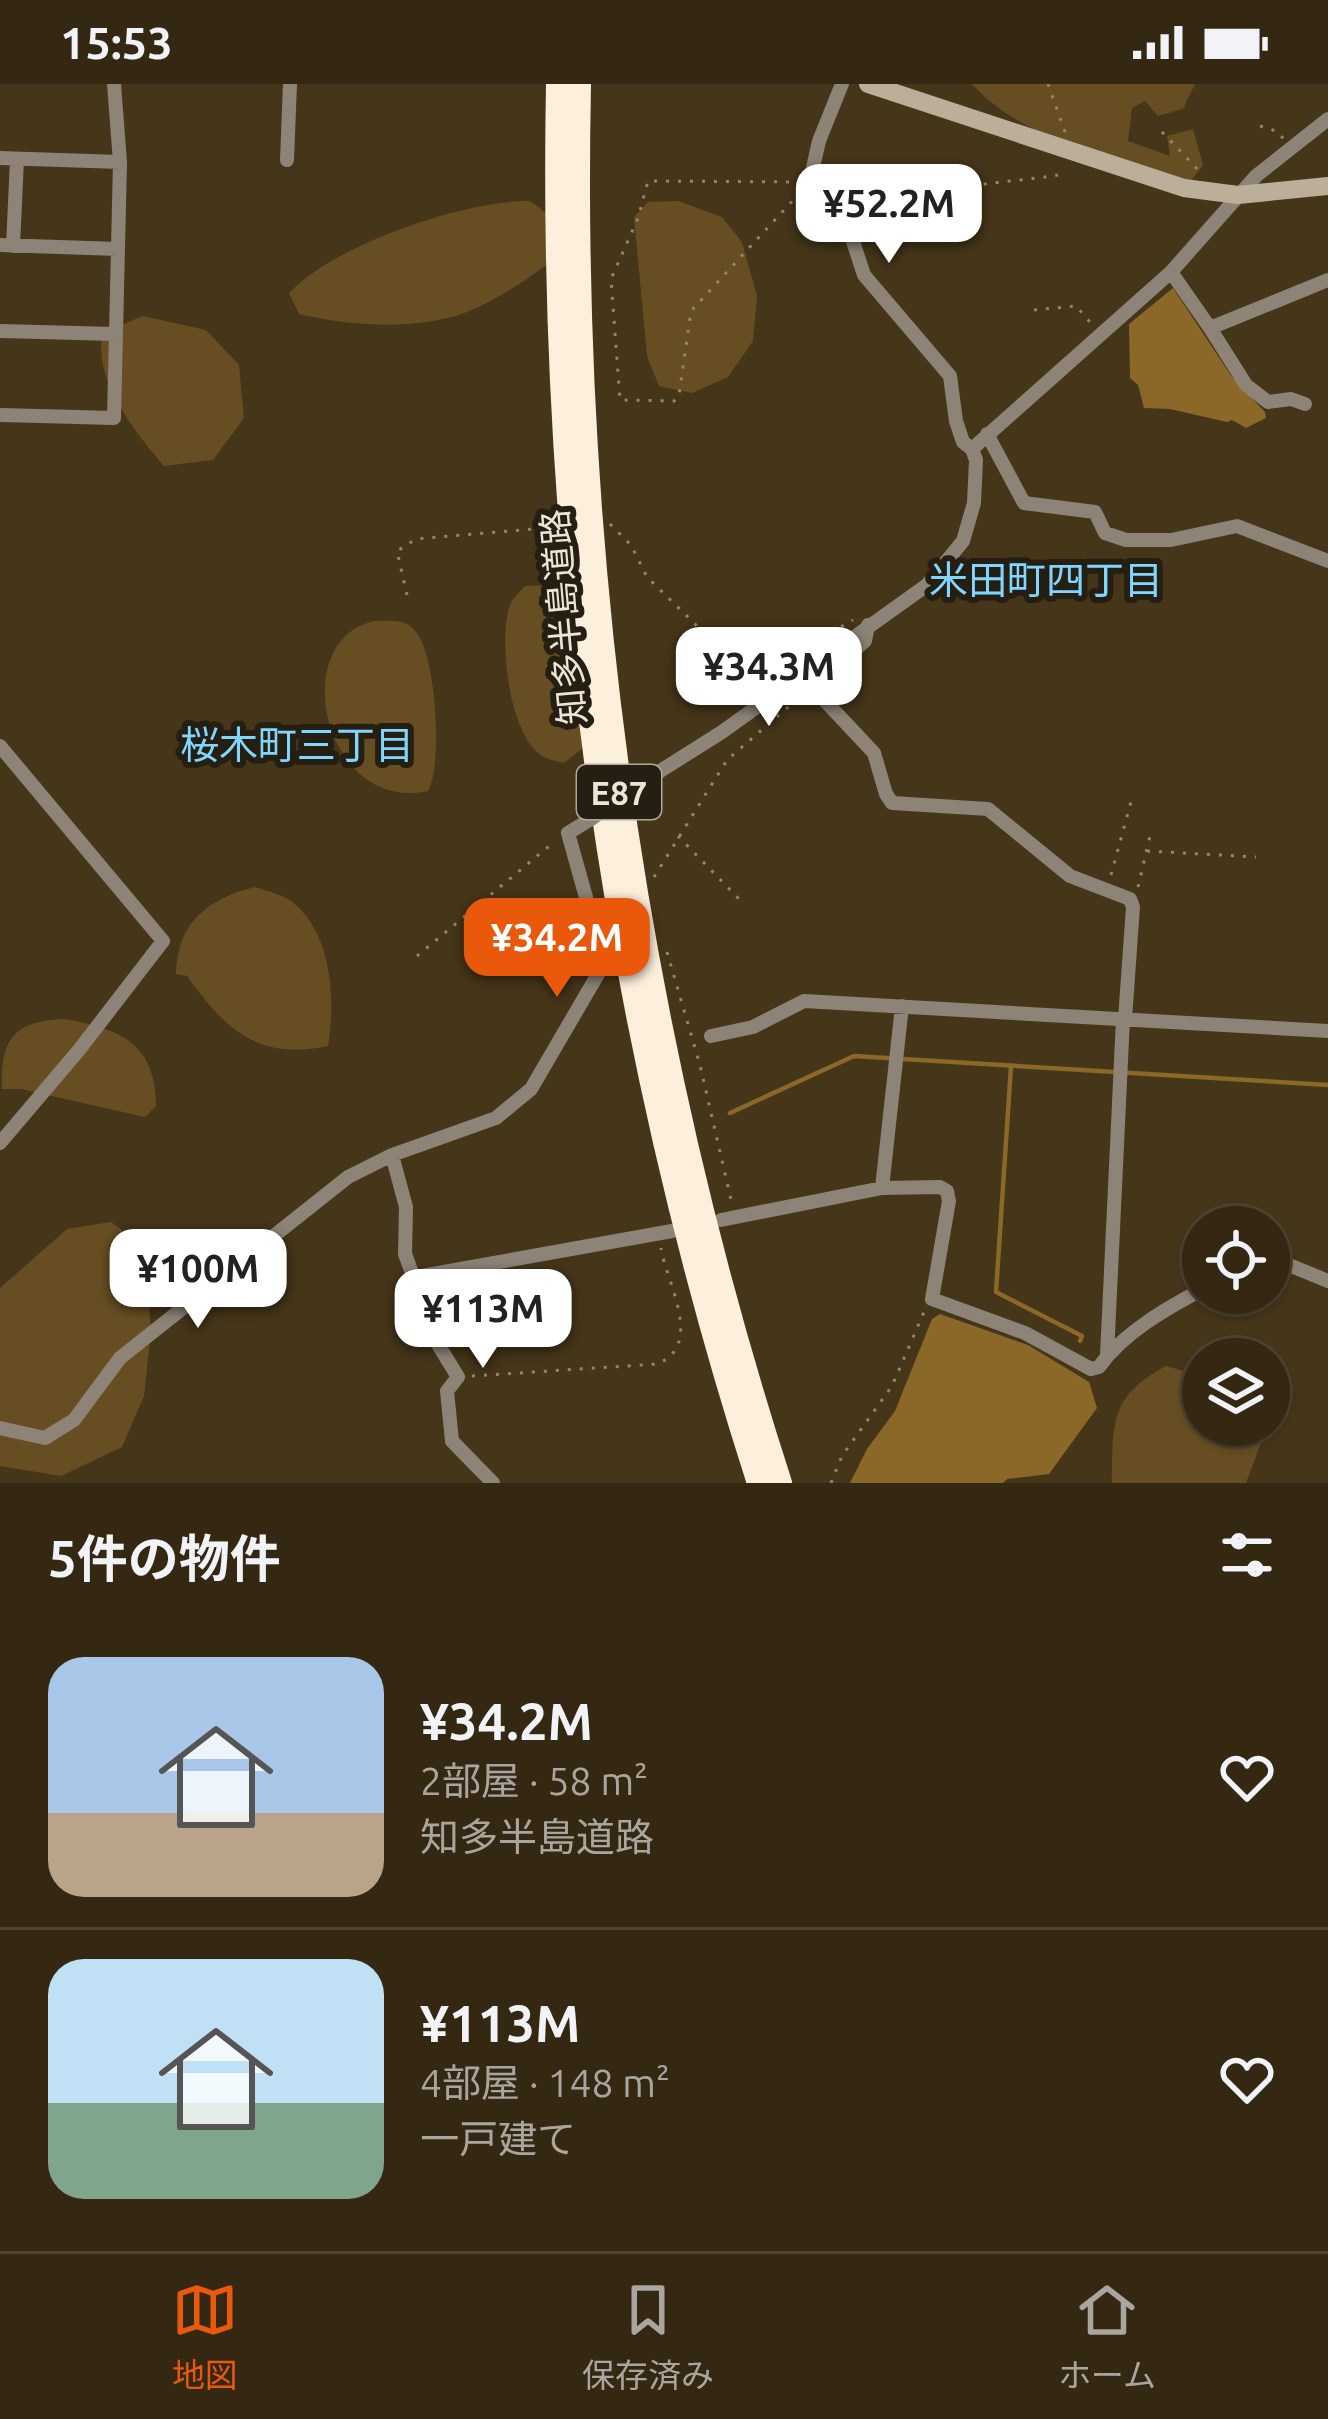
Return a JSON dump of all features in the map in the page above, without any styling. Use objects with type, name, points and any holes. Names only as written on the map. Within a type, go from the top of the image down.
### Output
[{"type":"highway","name":"知多半島道路","points":[[558,84],[556,209],[566,484],[608,858],[666,1155],[759,1483]]},
{"type":"highway","name":"知多半島道路","points":[[579,84],[576,209],[581,389],[611,739],[652,989],[686,1150],[780,1483]]},
{"type":"main road","points":[[868,84],[908,90],[1166,182],[1238,194],[1328,186]]},
{"type":"street","points":[[0,415],[114,418],[120,161],[114,84]]},
{"type":"street","points":[[287,160],[290,84]]},
{"type":"street","points":[[842,84],[812,172],[848,226],[864,275],[950,376],[956,421],[963,442],[972,448]]},
{"type":"street","points":[[0,1428],[45,1438],[74,1420],[120,1358],[348,1177],[392,1155],[471,1129],[510,1108],[546,1069],[598,979],[602,961],[568,833],[722,732],[927,585],[962,541],[974,503],[972,448],[1172,272],[1238,194],[1328,119]]},
{"type":"street","points":[[118,249],[7,246],[8,159],[120,161]]},
{"type":"street","points":[[1172,272],[1246,385],[1268,402],[1291,399],[1305,404]]},
{"type":"street","points":[[1210,328],[1328,280]]},
{"type":"street","points":[[0,331],[116,334]]},
{"type":"street","points":[[987,434],[1024,503],[1095,512],[1105,533],[1126,540],[1172,540],[1237,526],[1328,561]]},
{"type":"street","points":[[872,623],[865,641],[812,687],[874,753],[892,802],[988,809],[1070,876],[1130,899],[1133,907],[1107,1355]]},
{"type":"street","points":[[0,746],[163,941],[0,1143]]},
{"type":"street","points":[[712,1036],[753,1027],[804,1001],[1328,1031]]},
{"type":"street","points":[[882,1188],[902,1006]]},
{"type":"street","points":[[392,1155],[406,1207],[405,1254],[439,1346],[458,1377],[448,1391],[452,1441],[493,1483]]},
{"type":"street","points":[[729,1218],[882,1188],[940,1187],[947,1191],[932,1299],[1025,1333],[1091,1369],[1182,1302]]},
{"type":"street","points":[[416,1277],[666,1234]]},
{"type":"street","points":[[1290,1265],[1328,1281]]},
{"type":"path","points":[[1048,84],[1066,133]]},
{"type":"path","points":[[1260,126],[1276,131],[1290,148]]},
{"type":"path","points":[[1162,132],[1211,184],[1211,191]]},
{"type":"path","points":[[848,226],[858,223],[882,229],[946,190],[1058,175]]},
{"type":"path","points":[[648,182],[808,182],[804,192],[691,311],[679,395],[674,400],[620,400],[611,279],[648,182]]},
{"type":"path","points":[[1034,310],[1076,306],[1101,334]]},
{"type":"path","points":[[600,523],[613,526],[631,545],[647,577],[753,676],[863,614],[872,623]]},
{"type":"path","points":[[407,596],[397,551],[416,539],[557,527]]},
{"type":"path","points":[[654,884],[656,871],[734,752],[812,687]]},
{"type":"path","points":[[1108,890],[1131,802]]},
{"type":"path","points":[[417,956],[568,833]]},
{"type":"path","points":[[678,836],[739,899]]},
{"type":"path","points":[[1130,899],[1138,890],[1150,836]]},
{"type":"path","points":[[1148,851],[1256,857]]},
{"type":"path","points":[[668,953],[729,1218]]},
{"type":"path","points":[[458,1377],[667,1360],[679,1340],[681,1319],[666,1234]]},
{"type":"path","points":[[831,1483],[842,1456],[892,1386],[932,1299]]},
{"type":"shaded area","points":[[972,84],[1195,84],[1183,109],[1158,116],[1145,101],[1132,108],[1128,141],[1170,156],[1167,136],[1193,129],[1203,165],[1191,181],[1074,146],[1018,121]]},
{"type":"shaded area","points":[[530,201],[553,218],[548,264],[467,312],[405,324],[340,321],[299,314],[289,293],[336,258],[402,229],[471,208]]},
{"type":"shaded area","points":[[678,201],[722,217],[742,242],[757,296],[753,341],[728,377],[692,393],[659,386],[647,356],[634,217],[648,202]]},
{"type":"shaded area","points":[[1173,288],[1232,377],[1266,418],[1246,428],[1232,420],[1144,408],[1138,385],[1130,378],[1129,324]]},
{"type":"shaded area","points":[[143,316],[206,330],[239,365],[244,418],[213,460],[164,466],[129,421],[109,385],[101,349],[104,332]]},
{"type":"shaded area","points":[[555,585],[602,600],[588,744],[564,763],[540,755],[528,741],[513,705],[506,663],[506,624],[512,602],[525,586]]},
{"type":"shaded area","points":[[374,621],[408,625],[424,646],[436,736],[428,791],[392,791],[364,777],[342,753],[329,722],[325,690],[330,659],[347,635]]},
{"type":"shaded area","points":[[255,887],[291,901],[315,930],[331,988],[328,1046],[282,1049],[246,1037],[215,1011],[187,976],[176,974],[182,941],[198,916],[223,898]]},
{"type":"shaded area","points":[[65,1019],[118,1034],[142,1053],[150,1067],[156,1106],[145,1117],[21,1089],[2,1089],[4,1056],[14,1035],[34,1023]]},
{"type":"shaded area","points":[[111,1222],[145,1247],[151,1331],[144,1396],[122,1447],[61,1476],[0,1466],[0,1288],[67,1229]]},
{"type":"shaded area","points":[[940,1314],[1028,1345],[1089,1382],[1097,1408],[1049,1474],[1003,1483],[850,1483],[867,1449],[895,1411],[932,1319]]},
{"type":"shaded area","points":[[1166,1366],[1182,1370],[1182,1446],[1260,1446],[1246,1483],[1112,1483],[1118,1414],[1147,1377]]},
{"type":"waterway","points":[[730,1113],[854,1056],[1328,1085]]},
{"type":"waterway","points":[[1011,1066],[996,1292],[1082,1336],[1080,1341]]},
{"type":"district","name":"米田町四丁目","points":[[1046,579]]},
{"type":"district","name":"桜木町三丁目","points":[[297,744]]}]
